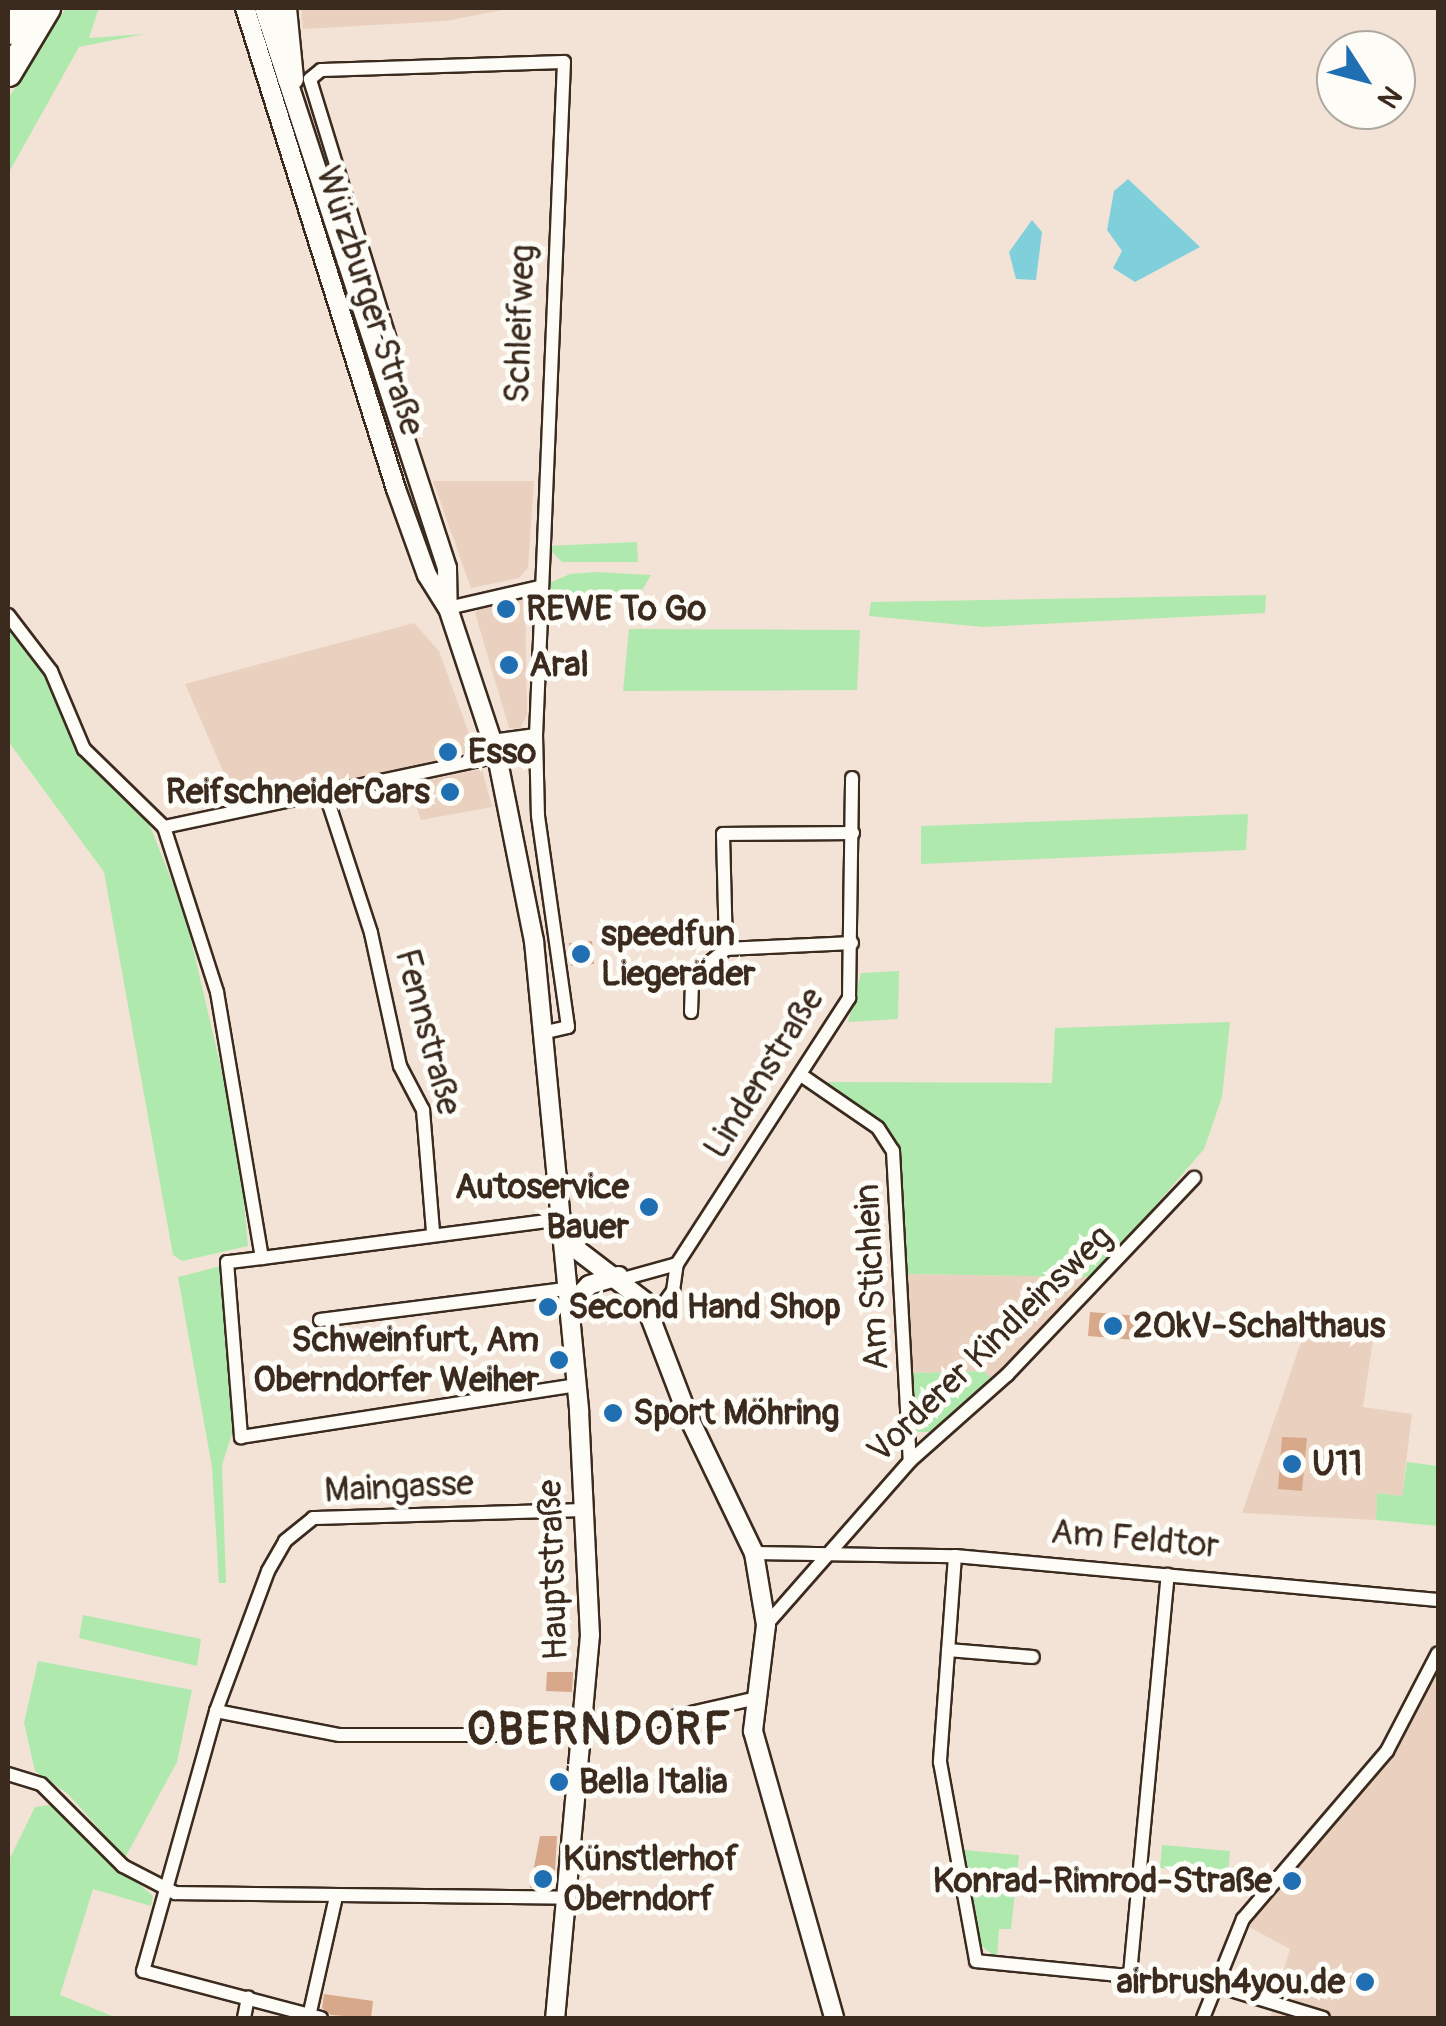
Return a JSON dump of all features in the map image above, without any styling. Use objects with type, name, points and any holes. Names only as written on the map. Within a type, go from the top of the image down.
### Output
[{"type":"highway","points":[[8,31],[22,8]]},
{"type":"highway","points":[[8,73],[47,8]]},
{"type":"highway","points":[[284,8],[290,78]]},
{"type":"main road","name":"Würzburger Straße","points":[[245,8],[357,370],[427,575],[448,608],[495,748],[546,1032],[563,1239]]},
{"type":"main road","name":"Würzburger Straße","points":[[264,8],[290,78],[446,568],[448,608]]},
{"type":"main road","points":[[357,370],[379,363]]},
{"type":"main road","points":[[563,1239],[621,1278],[652,1320],[688,1416],[754,1553],[766,1625],[753,1700],[758,1758],[834,2018]]},
{"type":"main road","name":"Hauptstraße","points":[[555,2018],[585,1730],[586,1510],[563,1239]]},
{"type":"main road","points":[[568,1297],[589,1285],[621,1278]]},
{"type":"street","name":"Schleifweg","points":[[379,363],[391,343],[312,94],[314,73],[564,62],[539,588],[536,735]]},
{"type":"street","points":[[448,608],[539,588]]},
{"type":"street","points":[[8,615],[51,671],[84,749],[164,827],[217,992],[262,1258]]},
{"type":"street","points":[[164,827],[326,795],[536,735],[538,816],[568,1028],[546,1032]]},
{"type":"street","name":"Lindenstraße","points":[[652,1320],[673,1291],[677,1264],[849,998],[852,778]]},
{"type":"street","name":"Fennstraße","points":[[326,795],[371,933],[400,1066],[423,1110],[433,1231]]},
{"type":"street","points":[[726,949],[723,834],[854,833]]},
{"type":"street","points":[[691,1012],[692,977],[726,949],[852,943]]},
{"type":"street","name":"Am Stichlein","points":[[801,1075],[878,1128],[893,1151],[910,1461]]},
{"type":"street","name":"Vorderer Kindleinsweg","points":[[826,1552],[910,1461],[1007,1375],[1194,1178]]},
{"type":"street","points":[[562,1219],[433,1231],[227,1262],[241,1437],[576,1385]]},
{"type":"street","points":[[621,1278],[677,1264]]},
{"type":"street","points":[[320,1320],[568,1297]]},
{"type":"street","name":"Maingasse","points":[[248,1997],[143,1971],[216,1710],[268,1571],[286,1541],[313,1518],[586,1510]]},
{"type":"street","points":[[766,1625],[826,1552]]},
{"type":"street","name":"Am Feldtor","points":[[754,1553],[954,1556],[1438,1600]]},
{"type":"street","points":[[954,1556],[940,1762],[966,1935],[983,1966],[1130,1974],[1211,1984],[1323,2018]]},
{"type":"street","points":[[1130,1974],[1168,1575]]},
{"type":"street","points":[[948,1650],[1034,1656]]},
{"type":"street","points":[[1203,2018],[1211,1984],[1243,1919],[1396,1739],[1438,1653]]},
{"type":"street","points":[[216,1710],[340,1734],[585,1730],[642,1724],[753,1700]]},
{"type":"street","points":[[8,1774],[42,1784],[123,1866],[167,1891],[336,1897],[567,1898]]},
{"type":"street","points":[[244,2018],[248,1997],[316,2015],[336,1897]]},
{"type":"shaded area","points":[[301,8],[513,8],[446,21],[303,29]]},
{"type":"shaded area","points":[[433,481],[534,481],[528,568],[519,578],[471,588]]},
{"type":"shaded area","name":"Aral","points":[[525,599],[527,715],[520,729],[509,728],[475,613],[484,602]]},
{"type":"shaded area","points":[[414,623],[439,651],[474,747],[469,754],[237,803],[185,684]]},
{"type":"shaded area","name":"ReifschneiderCars","points":[[482,769],[492,807],[421,820],[409,784]]},
{"type":"shaded area","points":[[908,1274],[1094,1277],[993,1380],[983,1371],[910,1373]]},
{"type":"shaded area","points":[[1305,1331],[1373,1340],[1363,1407],[1412,1414],[1402,1496],[1377,1493],[1376,1520],[1242,1513]]},
{"type":"shaded area","points":[[1438,1656],[1438,2018],[1270,2018],[1290,1949],[1242,1923],[1377,1765]]},
{"type":"green space","points":[[66,8],[99,8],[89,38],[145,34],[79,47],[8,174],[8,99]]},
{"type":"green space","points":[[637,542],[638,562],[562,562],[546,546]]},
{"type":"green space","points":[[570,574],[651,575],[643,589],[618,594],[543,594],[543,586]]},
{"type":"green space","points":[[1266,595],[1265,613],[983,627],[869,616],[871,602]]},
{"type":"green space","points":[[8,616],[51,671],[84,749],[144,811],[185,914],[238,1141],[248,1246],[182,1261],[173,1255],[104,872],[8,741]]},
{"type":"green space","points":[[629,629],[860,630],[857,690],[623,691]]},
{"type":"green space","points":[[1248,814],[1246,850],[921,864],[921,826]]},
{"type":"green space","points":[[899,971],[898,1019],[848,1022],[861,973]]},
{"type":"green space","points":[[1230,1022],[1222,1097],[1204,1149],[1094,1277],[908,1274],[896,1145],[886,1126],[820,1082],[1052,1083],[1055,1028]]},
{"type":"green space","points":[[225,1265],[236,1421],[222,1465],[226,1583],[219,1583],[212,1467],[178,1277]]},
{"type":"green space","points":[[983,1371],[993,1380],[935,1432],[912,1432],[910,1373]]},
{"type":"green space","points":[[1407,1462],[1438,1466],[1438,1526],[1376,1520],[1377,1493],[1402,1496]]},
{"type":"green space","points":[[83,1615],[201,1639],[197,1666],[79,1638]]},
{"type":"green space","points":[[38,1661],[192,1690],[177,1762],[125,1858],[68,1794],[35,1771],[24,1723]]},
{"type":"green space","points":[[49,1805],[153,1896],[151,1906],[93,1889],[60,1995],[117,2018],[8,2018],[8,1862],[35,1807]]},
{"type":"green space","points":[[1162,1845],[1230,1851],[1228,1874],[1160,1868]]},
{"type":"green space","points":[[964,1850],[1019,1855],[1011,1929],[999,1929],[997,1958],[979,1944]]},
{"type":"water","points":[[1128,179],[1200,247],[1135,282],[1113,268],[1122,251],[1107,230],[1114,191]]},
{"type":"water","points":[[1032,220],[1042,232],[1036,280],[1016,279],[1009,252]]},
{"type":"building","name":"speedfun Liegeräder","points":[[592,941],[594,964],[571,966],[569,943]]},
{"type":"building","name":"20kV-Schalthaus","points":[[1090,1312],[1138,1316],[1135,1340],[1088,1336]]},
{"type":"building","name":"U11","points":[[1282,1437],[1307,1438],[1302,1491],[1278,1489]]},
{"type":"building","points":[[547,1672],[573,1672],[572,1692],[546,1691]]},
{"type":"building","points":[[540,1836],[557,1836],[554,1888],[530,1888]]},
{"type":"building","points":[[324,1994],[373,2001],[371,2018],[331,2015],[322,2008]]},
{"type":"place","name":"REWE To Go","points":[[506,609]]},
{"type":"place","name":"Aral","points":[[509,665]]},
{"type":"place","name":"Esso","points":[[448,752]]},
{"type":"place","name":"ReifschneiderCars","points":[[450,792]]},
{"type":"place","name":"speedfun Liegeräder","points":[[581,954]]},
{"type":"place","name":"Autoservice Bauer","points":[[649,1207]]},
{"type":"place","name":"Second Hand Shop","points":[[548,1307]]},
{"type":"place","name":"20kV-Schalthaus","points":[[1113,1326]]},
{"type":"place","name":"Schweinfurt, Am Oberndorfer Weiher","points":[[559,1360]]},
{"type":"place","name":"Sport Möhring","points":[[613,1413]]},
{"type":"place","name":"U11","points":[[1292,1464]]},
{"type":"place","name":"Bella Italia","points":[[559,1782]]},
{"type":"place","name":"Künstlerhof Oberndorf","points":[[543,1879]]},
{"type":"place","name":"Konrad-Rimrod-Straße","points":[[1292,1881]]},
{"type":"place","name":"airbrush4you.de","points":[[1365,1982]]},
{"type":"district","name":"OBERNDORF","points":[[600,1731]]}]
